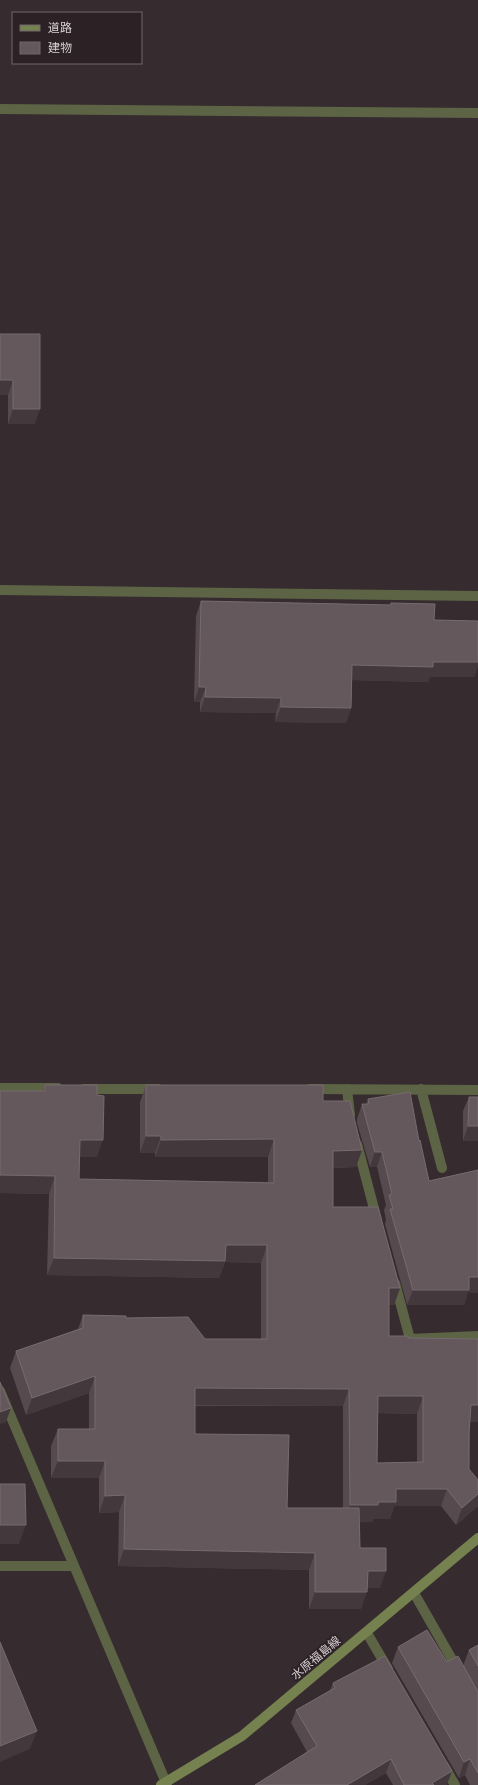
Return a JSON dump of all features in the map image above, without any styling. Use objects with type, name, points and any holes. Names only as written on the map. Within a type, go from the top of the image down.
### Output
[{"type":"main road","name":"水原福島線","points":[[165,1784],[242,1736],[478,1538]]},
{"type":"street","points":[[0,109],[478,113]]},
{"type":"street","points":[[0,590],[478,596]]},
{"type":"street","points":[[0,1088],[165,1089]]},
{"type":"street","points":[[299,1089],[478,1090]]},
{"type":"street","points":[[347,1089],[352,1127],[380,1231]]},
{"type":"street","points":[[421,1090],[442,1168]]},
{"type":"street","points":[[391,1270],[410,1339],[478,1336]]},
{"type":"street","points":[[0,1391],[165,1784]]},
{"type":"street","points":[[0,1566],[74,1566]]},
{"type":"street","points":[[414,1593],[463,1678]]},
{"type":"street","points":[[366,1633],[394,1679]]},
{"type":"street","points":[[440,1758],[455,1785]]},
{"type":"building","points":[[0,334],[40,334],[40,409],[13,409],[13,380],[0,380]]},
{"type":"building","points":[[201,601],[391,605],[391,603],[435,604],[434,620],[478,621],[478,662],[433,662],[433,667],[352,665],[351,708],[281,707],[281,698],[205,697],[206,687],[199,687]]},
{"type":"building","points":[[45,1085],[97,1085],[97,1095],[104,1096],[103,1140],[80,1140],[79,1179],[274,1183],[274,1139],[161,1140],[161,1136],[146,1136],[146,1085],[323,1085],[323,1101],[350,1101],[362,1150],[333,1151],[333,1207],[378,1207],[400,1288],[389,1288],[389,1336],[408,1336],[408,1338],[478,1339],[478,1405],[471,1405],[469,1469],[478,1480],[478,1494],[462,1508],[447,1489],[396,1489],[396,1502],[378,1502],[378,1505],[350,1505],[349,1389],[195,1388],[195,1434],[289,1435],[287,1508],[359,1508],[360,1548],[386,1548],[386,1571],[368,1571],[367,1592],[315,1592],[315,1553],[124,1549],[125,1495],[105,1496],[105,1461],[58,1461],[58,1429],[95,1429],[95,1376],[32,1398],[16,1351],[83,1328],[83,1315],[126,1316],[126,1318],[188,1317],[205,1339],[267,1339],[267,1245],[226,1245],[225,1261],[54,1258],[55,1176],[0,1175],[0,1091],[45,1091]],"holes":[[[378,1396],[423,1396],[423,1462],[377,1463]]]},
{"type":"building","points":[[410,1092],[419,1141],[420,1140],[429,1181],[478,1170],[478,1277],[469,1277],[469,1290],[413,1290],[390,1209],[393,1209],[389,1195],[392,1194],[382,1152],[375,1152],[362,1104],[369,1104],[368,1099]]},
{"type":"building","points":[[469,1097],[478,1097],[478,1126],[468,1126]]},
{"type":"building","points":[[0,1382],[11,1408],[0,1412]]},
{"type":"building","points":[[0,1484],[25,1484],[26,1525],[0,1525]]},
{"type":"building","points":[[427,1630],[447,1662],[458,1656],[478,1692],[478,1773],[470,1759],[464,1762],[398,1647]]},
{"type":"building","points":[[0,1642],[37,1731],[0,1746]]},
{"type":"building","points":[[478,1645],[478,1666],[469,1650]]},
{"type":"building","points":[[385,1656],[452,1771],[432,1783],[434,1785],[404,1785],[391,1759],[347,1785],[255,1785],[317,1746],[296,1710],[335,1688],[333,1683]]}]
